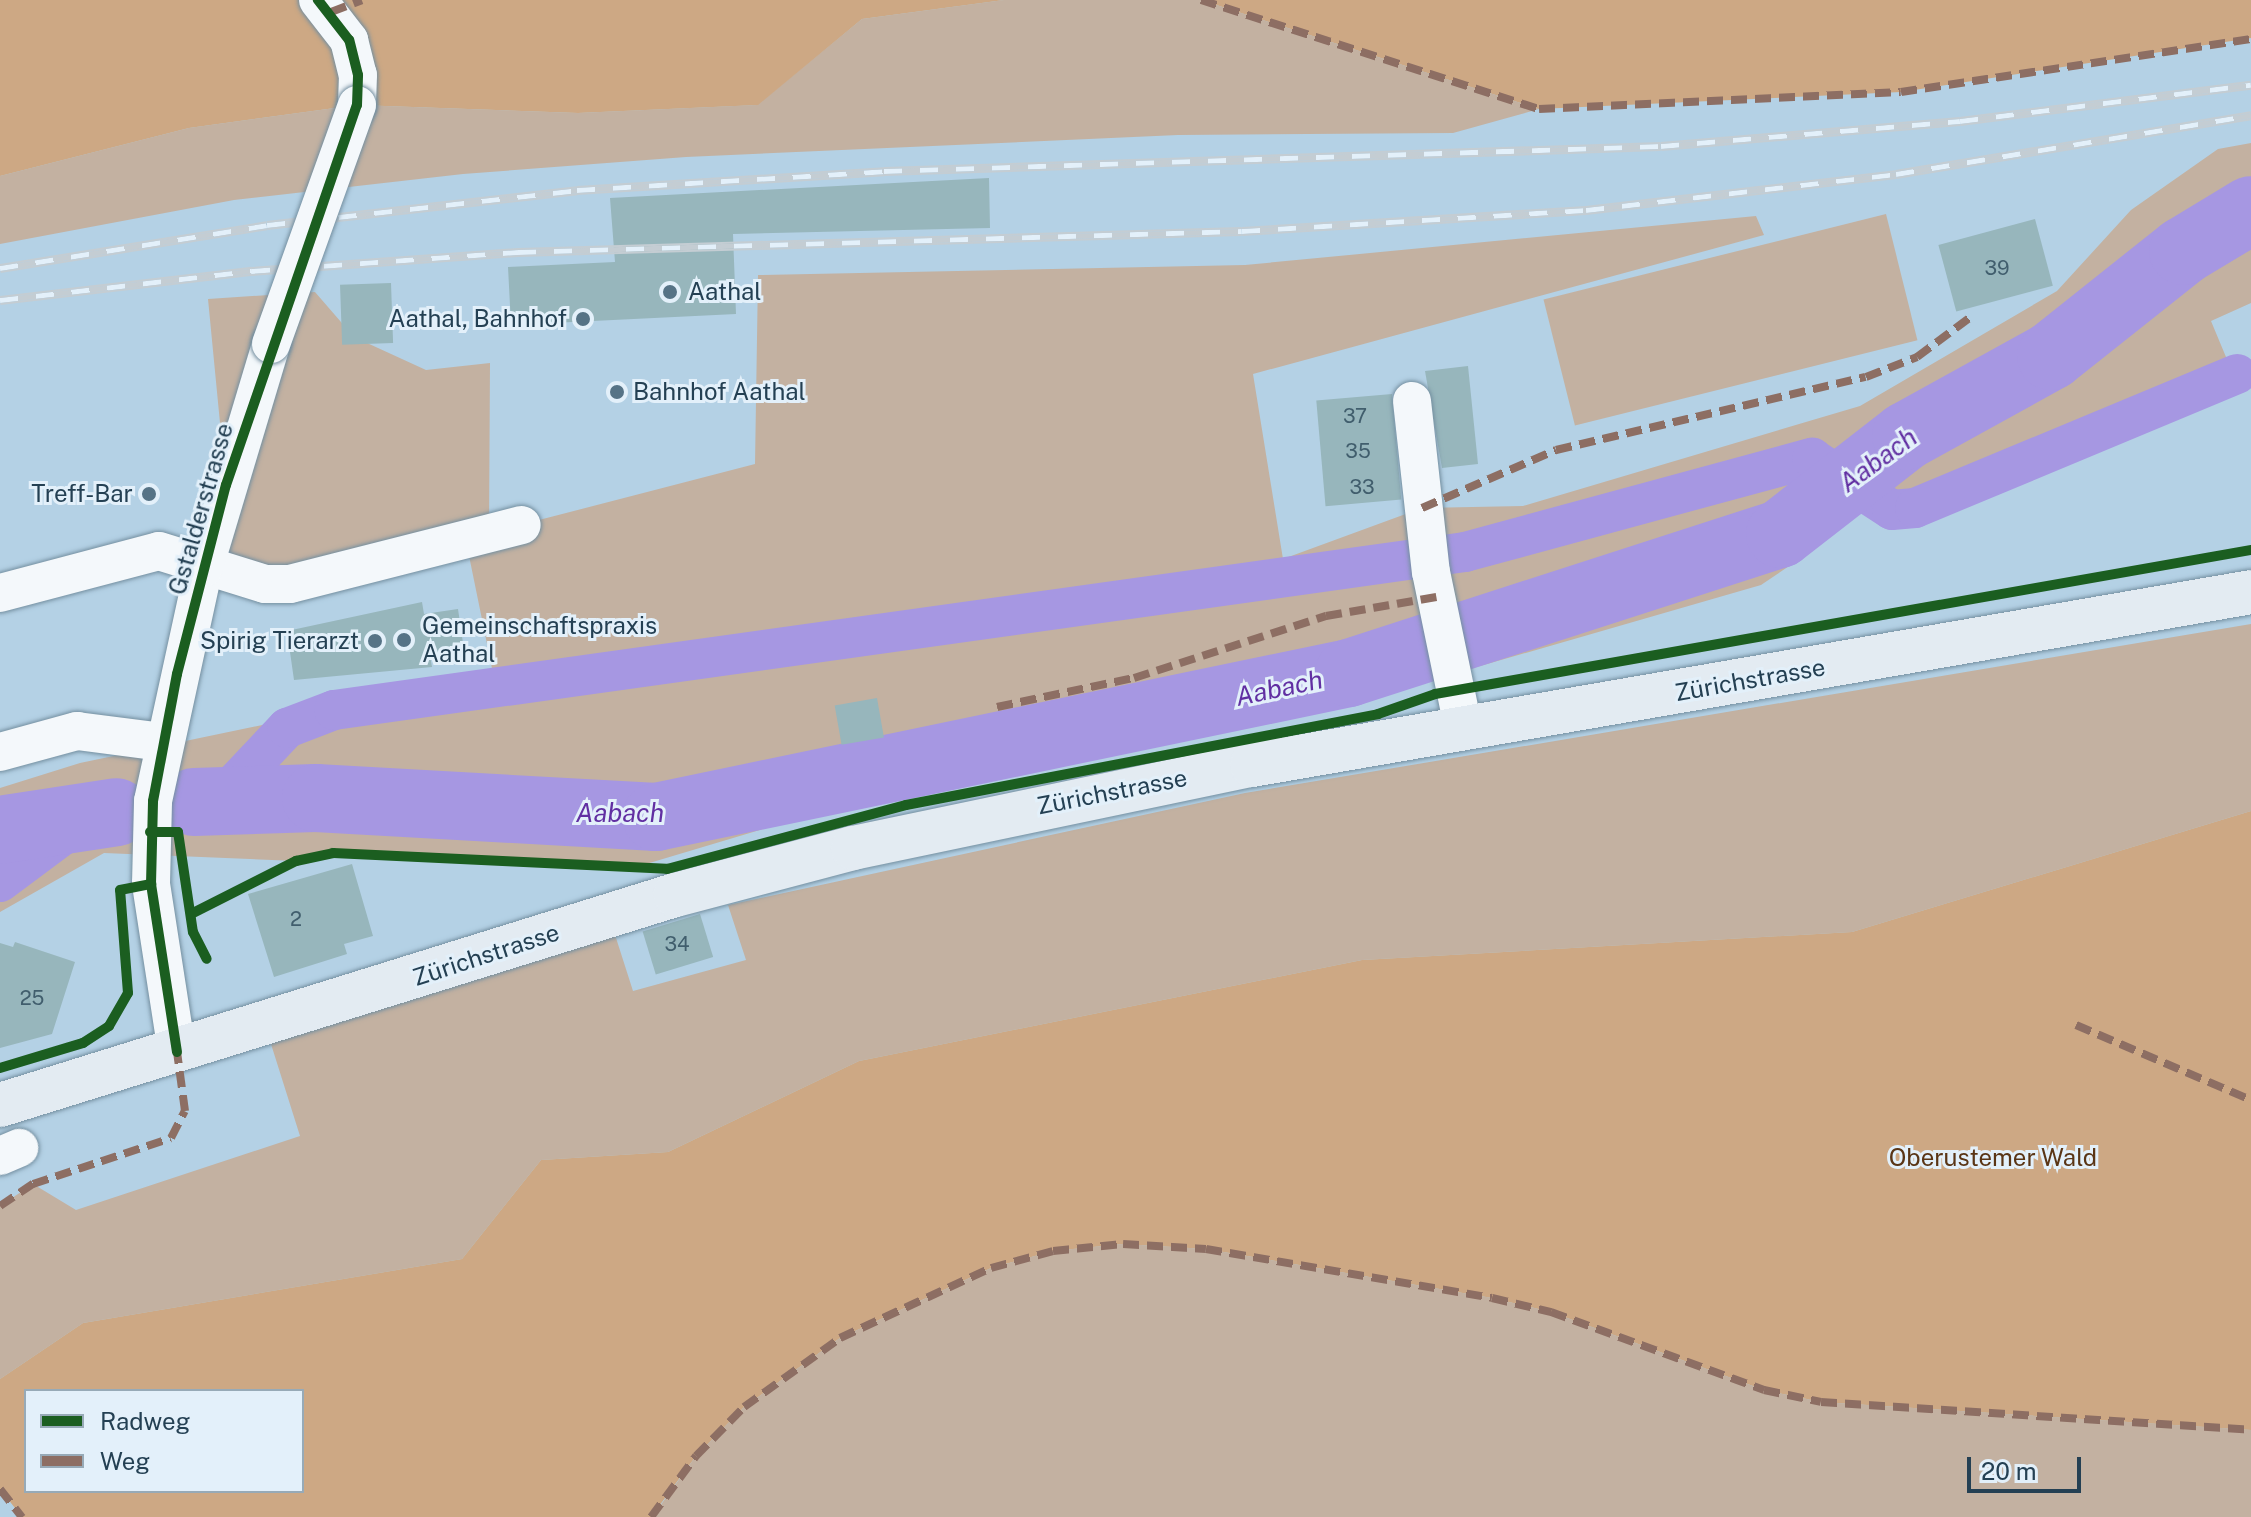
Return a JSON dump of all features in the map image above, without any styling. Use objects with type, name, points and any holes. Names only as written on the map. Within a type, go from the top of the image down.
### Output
[{"type":"main road","name":"Zürichstrasse","points":[[0,1105],[675,895],[1036,808],[2251,592]]},
{"type":"street","name":"Gstalderstrasse","points":[[177,1052],[151,884],[150,832],[163,742],[204,568],[271,344],[357,105],[358,75],[349,40],[318,0]]},
{"type":"street","points":[[1412,401],[1429,557],[1464,731]]},
{"type":"street","points":[[0,593],[159,551],[204,568],[265,584],[290,584],[522,525]]},
{"type":"street","points":[[0,752],[77,731],[163,742]]},
{"type":"shaded area","points":[[1004,0],[1201,0],[1539,109],[1453,133],[1178,135],[686,157],[463,174],[234,200],[0,244],[0,176],[189,128],[357,105],[578,113],[757,105],[862,19]]},
{"type":"shaded area","points":[[2251,143],[2251,303],[2211,321],[2236,381],[1925,514],[1893,517],[1865,501],[1816,548],[1761,585],[1366,699],[783,823],[626,870],[333,853],[296,861],[104,853],[0,912],[0,788],[80,763],[334,710],[496,688],[466,541],[317,580],[204,568],[226,485],[208,299],[315,292],[354,337],[426,370],[490,363],[489,533],[755,464],[758,275],[1245,265],[1756,216],[1764,235],[1253,374],[1283,559],[1422,508],[1523,506],[1860,406],[2057,291],[2131,210],[2218,149]]},
{"type":"shaded area","points":[[1886,214],[1917,340],[1575,426],[1543,299]]},
{"type":"shaded area","points":[[2251,624],[2251,811],[1852,932],[1362,960],[859,1061],[668,1152],[541,1160],[462,1259],[83,1323],[0,1379],[0,1206],[33,1184],[76,1210],[300,1136],[265,1025],[609,916],[633,991],[746,960],[728,905],[1245,793]]},
{"type":"shaded area","points":[[1123,1244],[1206,1249],[1492,1298],[1551,1312],[1764,1390],[1821,1402],[2251,1430],[2251,1517],[652,1517],[696,1456],[744,1407],[840,1338],[991,1268],[1053,1251]]},
{"type":"green space","points":[[0,0],[1004,0],[862,19],[758,105],[578,113],[357,105],[189,128],[0,176]]},
{"type":"green space","points":[[1201,0],[2251,0],[2251,38],[1901,92],[1539,109]]},
{"type":"green space","name":"Oberustemer Wald","points":[[2251,811],[2251,1430],[1821,1402],[1764,1390],[1551,1312],[1492,1298],[1206,1249],[1123,1244],[1053,1251],[991,1268],[840,1338],[744,1407],[696,1456],[651,1517],[22,1517],[0,1489],[0,1379],[83,1323],[462,1259],[541,1160],[668,1152],[859,1061],[1362,960],[1852,932]]},
{"type":"building","points":[[989,178],[990,228],[733,234],[736,314],[511,325],[508,267],[615,262],[610,198]]},
{"type":"building","points":[[2035,219],[2053,286],[1956,312],[1938,245]]},
{"type":"building","points":[[391,283],[393,343],[342,345],[340,285]]},
{"type":"building","points":[[1468,366],[1478,464],[1442,468],[1425,371]]},
{"type":"building","points":[[1392,394],[1401,500],[1326,506],[1316,401]]},
{"type":"building","name":"Spirig Tierarzt","points":[[422,602],[424,614],[458,609],[464,650],[430,656],[432,667],[294,680],[287,631]]},
{"type":"building","points":[[877,698],[884,737],[842,745],[835,705]]},
{"type":"building","points":[[352,864],[373,936],[344,944],[347,954],[274,977],[248,894]]},
{"type":"building","points":[[700,914],[713,957],[656,975],[643,932]]},
{"type":"building","points":[[15,942],[75,962],[52,1034],[0,1048],[0,943],[13,947]]},
{"type":"waterway","name":"Aabach","points":[[194,802],[316,798],[656,817],[1349,673],[1780,534],[1906,436],[2051,356],[2183,251],[2251,210]]},
{"type":"waterway","points":[[220,799],[287,728],[334,710],[1465,552],[1812,458],[1892,510],[1915,508],[2237,374]]},
{"type":"waterway","name":"Aabach","points":[[0,830],[117,812]]},
{"type":"waterway","points":[[0,882],[90,815]]},
{"type":"railway","points":[[0,268],[267,225],[577,190],[884,171],[1661,146],[1960,121],[2251,85]]},
{"type":"railway","points":[[0,300],[252,271],[518,252],[1242,231],[1586,210],[1896,174],[2251,115]]},
{"type":"marked path","points":[[331,12],[362,0]]},
{"type":"marked path","points":[[1201,0],[1539,109],[1901,92],[2251,39]]},
{"type":"marked path","points":[[1422,508],[1556,450],[1866,377],[1917,357],[1972,316]]},
{"type":"marked path","points":[[997,707],[1134,678],[1326,616],[1436,597]]},
{"type":"marked path","points":[[2076,1025],[2251,1100]]},
{"type":"marked path","points":[[0,1206],[33,1184],[171,1138],[185,1111],[177,1052]]},
{"type":"marked path","points":[[651,1517],[696,1456],[744,1407],[840,1338],[991,1268],[1053,1251],[1123,1244],[1206,1249],[1492,1298],[1551,1312],[1764,1390],[1821,1402],[2251,1430]]},
{"type":"marked path","points":[[0,1489],[22,1517]]},
{"type":"cycle path","points":[[177,1052],[151,884],[153,801],[177,674],[226,485],[357,105],[358,75],[349,40],[318,0]]},
{"type":"cycle path","points":[[191,914],[296,861],[333,853],[667,869],[906,805],[1378,714],[1435,694],[2251,550]]},
{"type":"cycle path","points":[[150,832],[178,832],[193,932],[207,959]]},
{"type":"cycle path","points":[[0,1068],[83,1043],[109,1026],[128,993],[120,890],[151,884]]},
{"type":"place","name":"Aathal","points":[[670,292]]},
{"type":"place","name":"Aathal, Bahnhof","points":[[583,319]]},
{"type":"place","name":"Bahnhof Aathal","points":[[617,392]]},
{"type":"place","name":"Treff-Bar","points":[[149,494]]},
{"type":"place","name":"Gemeinschaftspraxis Aathal","points":[[404,640]]},
{"type":"place","name":"Spirig Tierarzt","points":[[375,641]]}]
